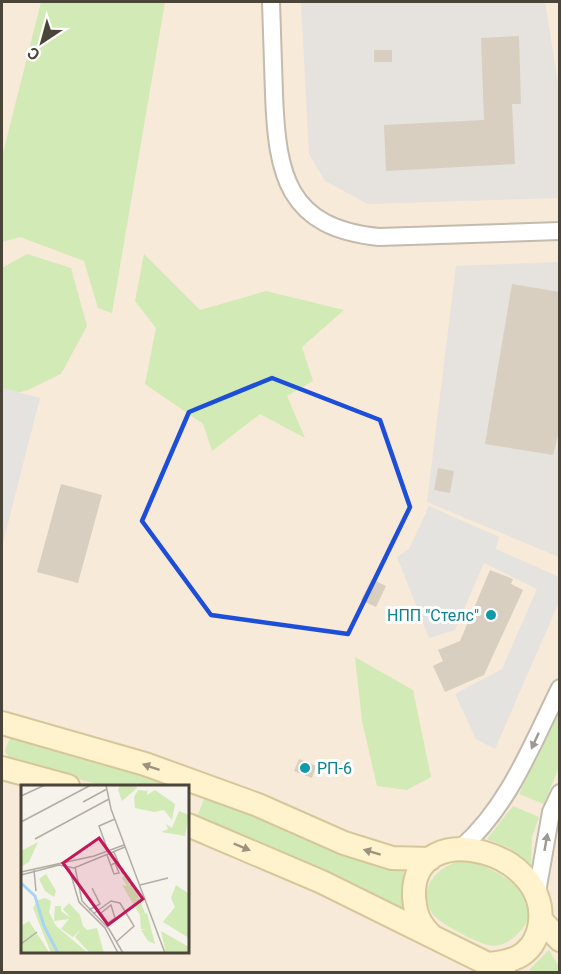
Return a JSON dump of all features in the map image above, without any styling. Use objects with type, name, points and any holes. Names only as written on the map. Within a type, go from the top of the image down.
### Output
[{"type":"street","points":[[271,2],[278,152],[292,193],[312,216],[351,234],[379,237],[560,231]]},
{"type":"street","points":[[462,848],[477,834],[506,795],[560,688]]},
{"type":"street","points":[[2,723],[145,764],[258,805],[344,843],[392,858],[430,859]]},
{"type":"street","points":[[2,768],[64,785]]},
{"type":"street","points":[[189,825],[322,882],[496,968],[513,962],[530,949],[541,920],[537,892],[551,812],[560,793]]},
{"type":"street","points":[[435,939],[421,926],[414,902],[414,887],[418,875],[430,859],[442,851],[462,848],[484,852],[503,860],[523,874],[537,892]]},
{"type":"street","points":[[541,920],[560,940]]},
{"type":"highlighted area","points":[[272,378],[380,420],[410,507],[348,634],[211,615],[142,521],[189,412]]},
{"type":"shaded area","points":[[2,2],[559,2],[559,972],[2,972]]},
{"type":"shaded area","points":[[301,2],[545,2],[559,89],[559,198],[368,204],[325,181],[309,154]]},
{"type":"shaded area","points":[[559,262],[559,557],[427,502],[456,266]]},
{"type":"shaded area","points":[[3,388],[40,398],[2,547],[2,395]]},
{"type":"shaded area","points":[[429,506],[499,537],[496,549],[559,577],[559,602],[495,749],[476,739],[455,694],[502,669],[537,589],[484,563],[455,630],[429,638],[397,557],[409,549]]},
{"type":"green space","points":[[41,2],[165,2],[112,313],[98,308],[84,261],[20,237],[2,242],[2,157]]},
{"type":"green space","points":[[27,254],[71,268],[87,326],[61,374],[28,390],[2,397],[2,268]]},
{"type":"green space","points":[[144,254],[200,310],[266,291],[344,310],[302,347],[313,381],[287,396],[305,438],[260,414],[212,451],[203,424],[145,384],[156,328],[135,301]]},
{"type":"green space","points":[[355,657],[413,690],[431,777],[407,790],[377,786],[362,721]]},
{"type":"green space","points":[[559,711],[559,767],[544,804],[519,794]]},
{"type":"green space","points":[[14,736],[178,785],[100,785],[10,759],[5,751],[9,740]]},
{"type":"green space","points":[[206,794],[359,860],[410,870],[405,914],[329,874],[197,817]]},
{"type":"green space","points":[[513,806],[539,817],[532,837],[531,864],[509,848],[487,839]]},
{"type":"green space","points":[[462,860],[493,870],[519,889],[527,901],[529,914],[523,927],[509,941],[493,946],[482,943],[450,927],[432,913],[428,904],[428,886],[445,867]]},
{"type":"green space","points":[[549,950],[559,967],[559,972],[529,970]]},
{"type":"building","points":[[519,36],[521,104],[512,104],[515,164],[386,171],[384,125],[484,120],[481,38]]},
{"type":"building","points":[[374,50],[392,50],[392,62],[374,62]]},
{"type":"building","points":[[512,284],[560,292],[560,428],[553,455],[485,444]]},
{"type":"building","points":[[438,468],[454,471],[450,493],[434,490]]},
{"type":"building","points":[[61,484],[102,495],[78,583],[37,572]]},
{"type":"building","name":"НПП \"Стелс\"","points":[[490,570],[513,579],[511,584],[523,590],[484,675],[445,692],[433,666],[443,661],[438,650],[460,641]]},
{"type":"building","points":[[372,579],[386,586],[376,607],[361,600]]},
{"type":"building","name":"РП-6","points":[[299,759],[316,766],[312,778],[294,771]]},
{"type":"place","name":"НПП \"Стелс\"","points":[[491,615]]},
{"type":"place","name":"РП-6","points":[[305,768]]}]
